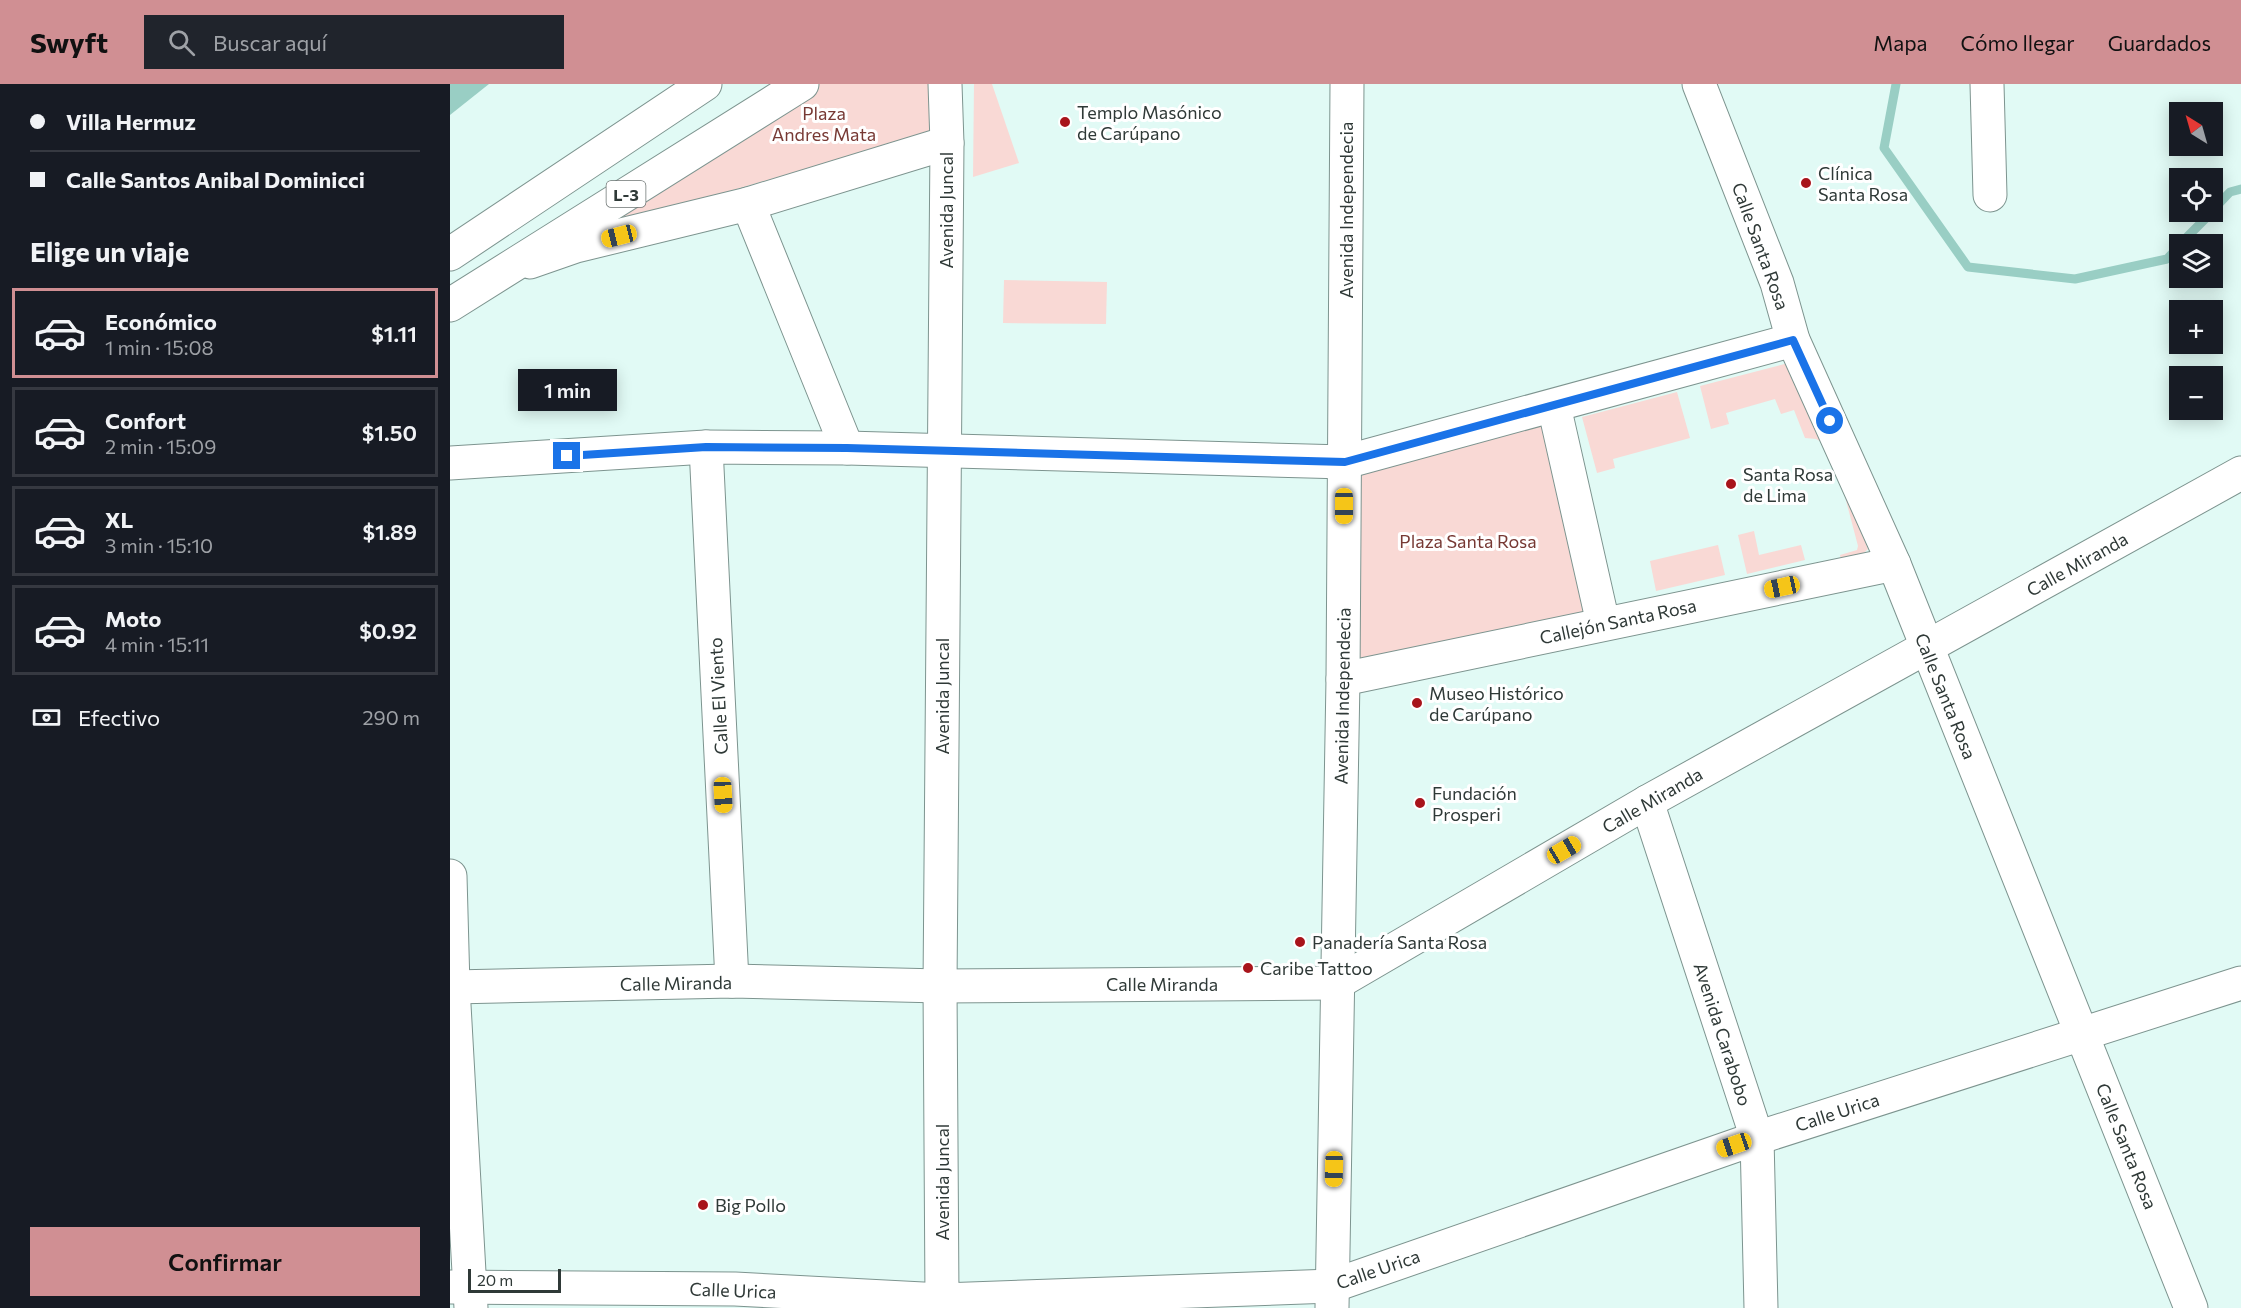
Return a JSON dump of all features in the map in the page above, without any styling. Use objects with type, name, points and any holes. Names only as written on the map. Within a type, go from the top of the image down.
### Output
[{"type":"street","name":"L-3","points":[[450,254],[705,84]]},
{"type":"street","name":"L-3","points":[[450,304],[802,84]]},
{"type":"street","name":"Avenida Juncal","points":[[942,1304],[940,986],[947,143],[945,84]]},
{"type":"street","name":"Avenida Independecia","points":[[1332,1297],[1343,679],[1347,84]]},
{"type":"street","points":[[1987,84],[1990,195]]},
{"type":"street","name":"Calle Santa Rosa","points":[[1703,85],[1777,283],[1793,340],[1894,564],[2191,1308]]},
{"type":"street","points":[[504,271],[576,246],[748,204],[947,143]]},
{"type":"street","points":[[748,204],[847,448]]},
{"type":"street","points":[[450,463],[706,447],[944,450],[1345,462],[1793,340]]},
{"type":"street","points":[[1554,406],[1603,624]]},
{"type":"street","name":"Calle El Viento","points":[[706,447],[732,981]]},
{"type":"street","name":"Calle Miranda","points":[[453,987],[732,981],[940,986],[1337,983],[1647,802],[2241,473]]},
{"type":"street","name":"Callejón Santa Rosa","points":[[1343,679],[1894,564]]},
{"type":"street","name":"Avenida Carabobo","points":[[1647,802],[1757,1137],[1761,1308]]},
{"type":"street","points":[[450,876],[464,1294]]},
{"type":"street","name":"Calle Urica","points":[[464,1294],[735,1289],[942,1304],[1332,1297],[1757,1137],[2241,983]]},
{"type":"green space","name":"Plaza Andres Mata","points":[[812,84],[933,84],[939,130],[569,238]]},
{"type":"green space","points":[[974,84],[992,84],[1019,163],[973,177]]},
{"type":"green space","points":[[1004,280],[1107,282],[1106,324],[1003,323]]},
{"type":"green space","points":[[1792,362],[1825,444],[1816,439],[1805,438],[1794,410],[1781,414],[1775,399],[1726,413],[1729,424],[1711,429],[1700,386]]},
{"type":"green space","points":[[1677,392],[1690,438],[1613,459],[1615,468],[1597,473],[1582,417]]},
{"type":"green space","name":"Plaza Santa Rosa","points":[[1554,406],[1603,623],[1343,679],[1345,462]]},
{"type":"green space","points":[[1839,474],[1868,549],[1864,553],[1841,559],[1840,555],[1857,550],[1858,546]]},
{"type":"green space","points":[[1754,531],[1759,555],[1801,545],[1805,560],[1747,574],[1738,535]]},
{"type":"green space","points":[[1718,545],[1725,575],[1656,591],[1650,561]]},
{"type":"shaded area","points":[[450,84],[489,84],[450,115]]},
{"type":"waterway","points":[[1896,84],[1884,148],[1968,267],[2075,279],[2169,257]]},
{"type":"waterway","points":[[2223,199],[2230,192],[2241,189]]},
{"type":"waterway","points":[[2190,234],[2202,222]]},
{"type":"place","name":"Templo Masónico de Carúpano","points":[[1065,122]]},
{"type":"place","name":"Clínica Santa Rosa","points":[[1806,183]]},
{"type":"place","name":"Santa Rosa de Lima","points":[[1731,484]]},
{"type":"place","name":"Museo Histórico de Carúpano","points":[[1417,703]]},
{"type":"place","name":"Fundación Prosperi","points":[[1420,803]]},
{"type":"place","name":"Panadería Santa Rosa","points":[[1300,942]]},
{"type":"place","name":"Caribe Tattoo","points":[[1248,968]]},
{"type":"place","name":"Big Pollo","points":[[703,1205]]},
{"type":"route","points":[[567,456],[706,447],[847,448],[1345,462],[1793,340],[1830,421]]}]
